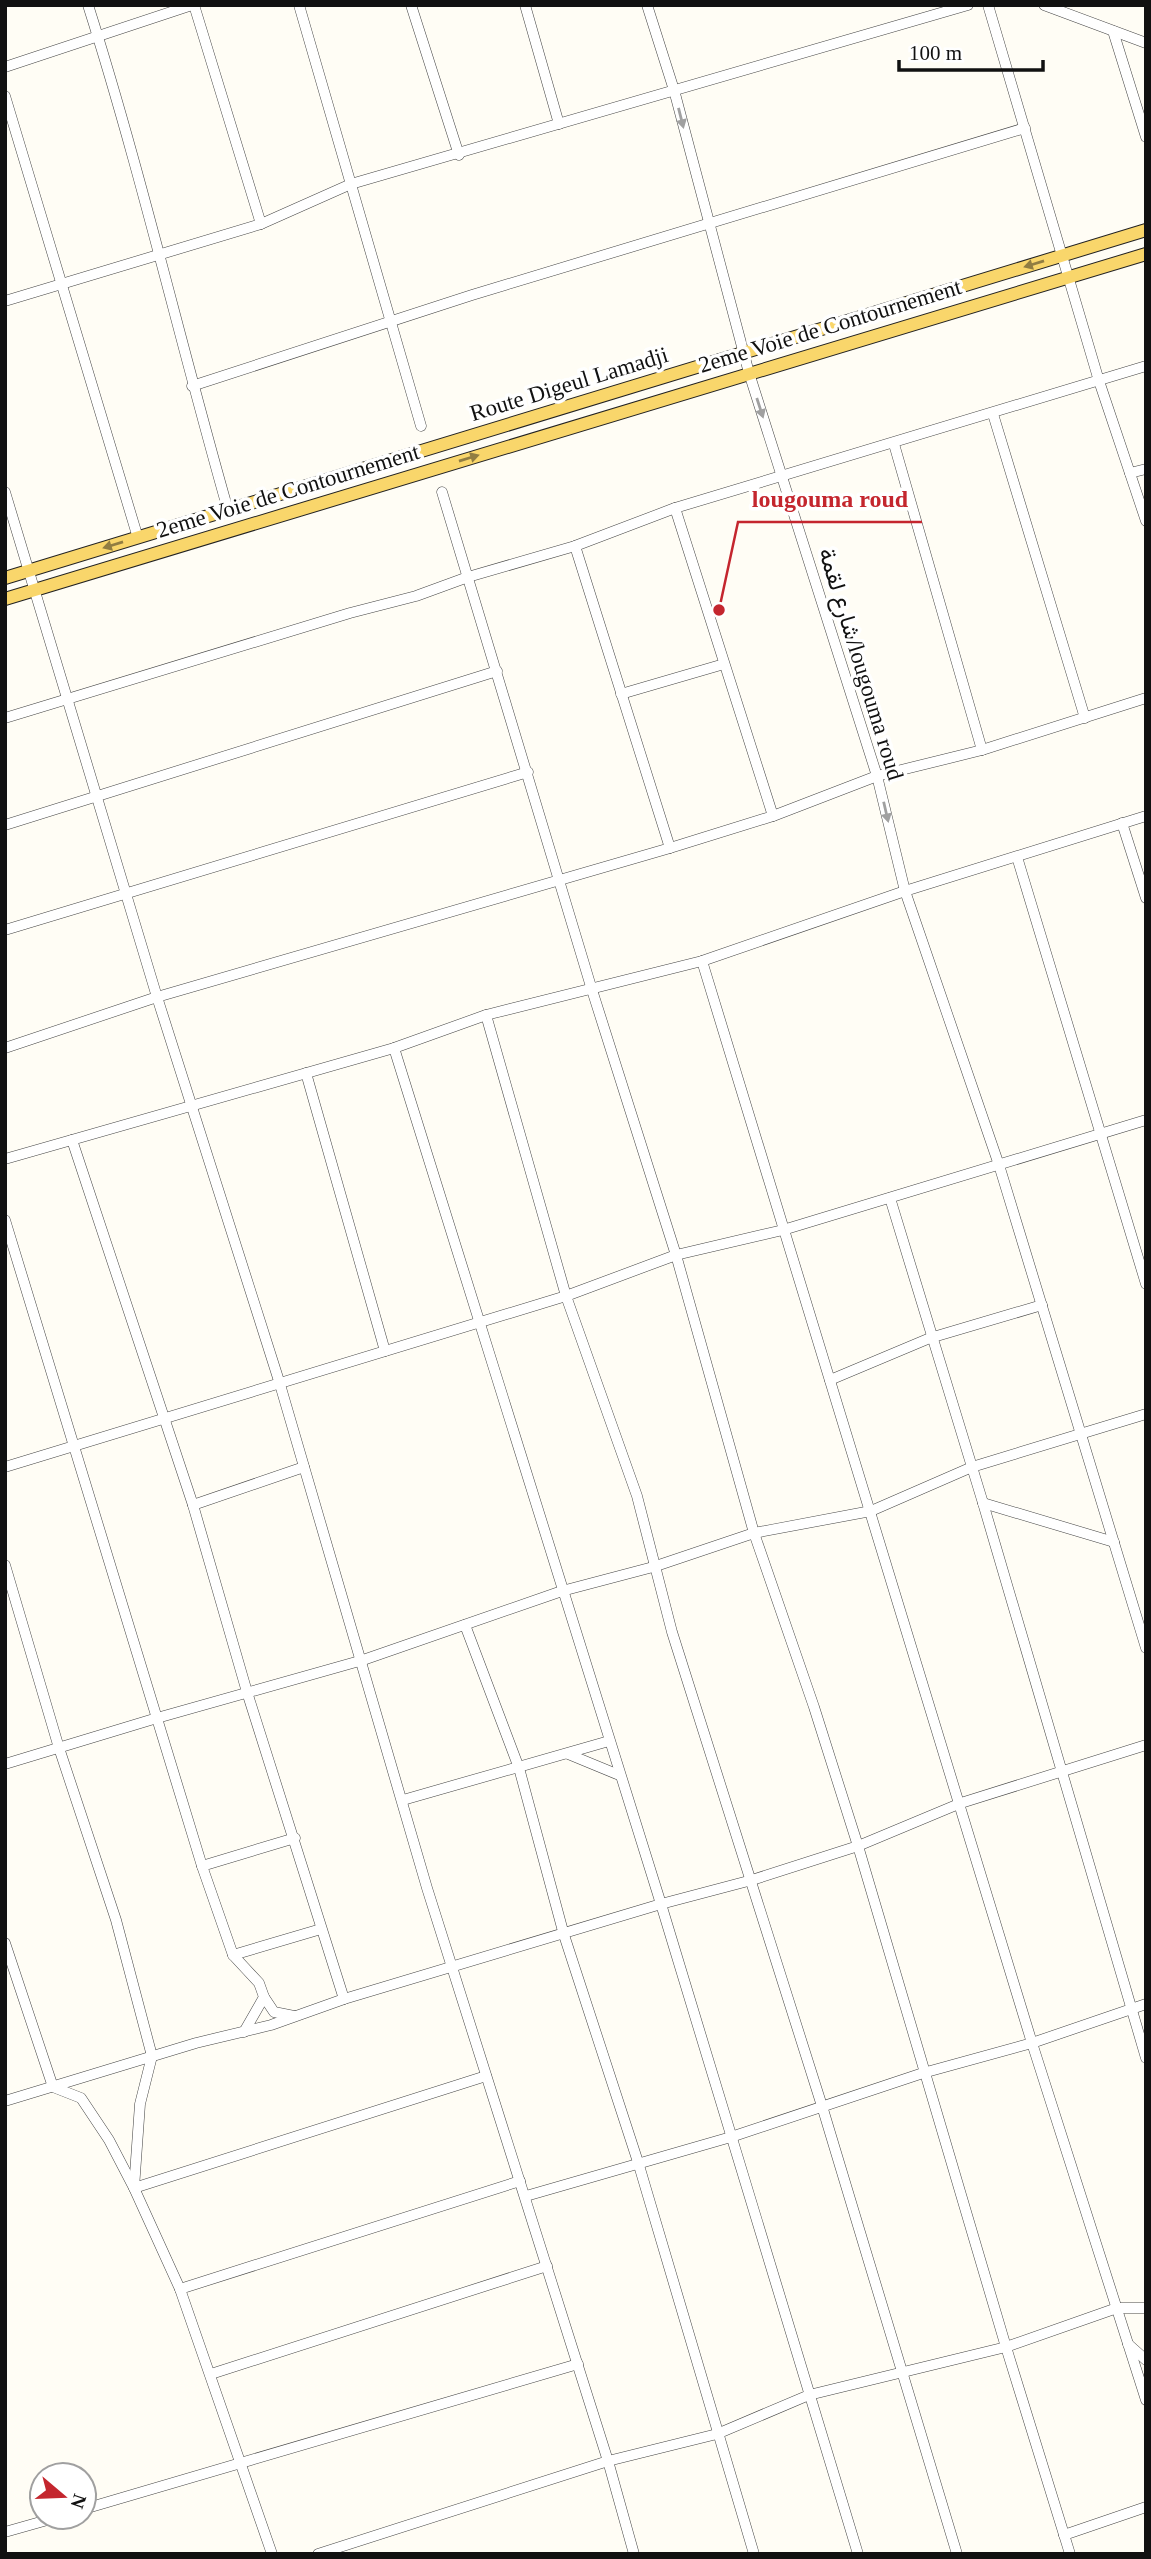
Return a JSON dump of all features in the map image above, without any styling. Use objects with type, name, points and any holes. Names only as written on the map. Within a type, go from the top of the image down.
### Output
[{"type":"main road","name":"Route Digeul Lamadji","points":[[5,578],[1146,230]]},
{"type":"main road","name":"2eme Voie de Contournement","points":[[5,599],[1146,254]]},
{"type":"street","points":[[88,5],[160,254],[192,386],[228,510]]},
{"type":"street","points":[[5,67],[193,5],[261,224]]},
{"type":"street","points":[[299,5],[421,426]]},
{"type":"street","points":[[411,5],[459,155]]},
{"type":"street","points":[[525,5],[559,124]]},
{"type":"street","name":"شارع لقمة/lougouma roud","points":[[647,5],[674,90],[743,353],[877,776],[905,891],[999,1165],[1146,1647]]},
{"type":"street","points":[[5,301],[261,224],[351,184],[459,155],[968,5]]},
{"type":"street","points":[[988,5],[1099,381],[1146,521]]},
{"type":"street","points":[[1044,5],[1146,43]]},
{"type":"street","points":[[1113,31],[1146,137]]},
{"type":"street","points":[[5,96],[138,538]]},
{"type":"street","points":[[192,386],[391,322],[1025,128]]},
{"type":"street","points":[[5,718],[350,613],[416,596],[468,577],[575,546],[675,508],[1146,366]]},
{"type":"street","points":[[993,414],[1085,718]]},
{"type":"street","points":[[894,444],[982,750]]},
{"type":"street","points":[[1130,474],[1146,469]]},
{"type":"street","points":[[5,492],[98,795],[156,997],[279,1381],[453,1968],[608,2461],[634,2554]]},
{"type":"street","points":[[442,492],[592,990],[676,1255],[754,1533],[858,1846],[923,2073],[1070,2554]]},
{"type":"street","points":[[675,508],[773,816]]},
{"type":"street","points":[[575,546],[670,848]]},
{"type":"street","points":[[621,694],[724,664]]},
{"type":"street","points":[[5,825],[497,671]]},
{"type":"street","points":[[5,1048],[156,997],[558,878],[670,848],[773,816],[877,776],[982,750],[1146,698]]},
{"type":"street","points":[[5,930],[528,772]]},
{"type":"street","points":[[5,1160],[394,1048],[486,1015],[702,961],[905,891],[1146,816]]},
{"type":"street","points":[[1122,824],[1146,898]]},
{"type":"street","points":[[1017,857],[1146,1284]]},
{"type":"street","points":[[702,961],[961,1803],[1032,2043],[1146,2400]]},
{"type":"street","points":[[486,1015],[566,1296],[637,1496],[653,1567],[822,2106],[957,2554]]},
{"type":"street","points":[[394,1048],[661,1904],[858,2554]]},
{"type":"street","points":[[306,1073],[385,1351]]},
{"type":"street","points":[[5,1467],[164,1416],[566,1296],[676,1255],[783,1230],[1146,1120]]},
{"type":"street","points":[[72,1140],[193,1505],[247,1692],[344,1999]]},
{"type":"street","points":[[890,1198],[930,1338],[983,1503],[1146,2058]]},
{"type":"street","points":[[5,1220],[76,1444],[202,1866],[233,1955],[259,1983],[274,2012],[294,2016]]},
{"type":"street","points":[[830,1380],[930,1338],[1042,1305]]},
{"type":"street","points":[[5,1764],[363,1660],[562,1591],[653,1567],[754,1533],[871,1511],[972,1467],[1146,1414]]},
{"type":"street","points":[[193,1505],[304,1467]]},
{"type":"street","points":[[983,1503],[1114,1542]]},
{"type":"street","points":[[5,1565],[58,1748],[116,1920],[152,2056],[140,2104],[134,2188]]},
{"type":"street","points":[[465,1625],[519,1768],[564,1935],[638,2162],[754,2554]]},
{"type":"street","points":[[403,1800],[609,1741]]},
{"type":"street","points":[[5,2101],[152,2056],[244,2032],[344,1999],[661,1904],[752,1880],[858,1846],[961,1803],[1146,1745]]},
{"type":"street","points":[[567,1753],[619,1775]]},
{"type":"street","points":[[202,1866],[295,1838]]},
{"type":"street","points":[[233,1955],[321,1929]]},
{"type":"street","points":[[6,1949],[53,2087],[81,2098],[110,2140],[180,2289],[272,2554]]},
{"type":"street","points":[[244,2032],[264,1997]]},
{"type":"street","points":[[526,2196],[731,2137],[923,2073],[1032,2043],[1146,2004]]},
{"type":"street","points":[[134,2188],[486,2076]]},
{"type":"street","points":[[180,2289],[520,2181]]},
{"type":"street","points":[[211,2374],[547,2266]]},
{"type":"street","points":[[318,2554],[608,2461],[717,2434],[809,2395],[1006,2347],[1117,2308],[1146,2308]]},
{"type":"street","points":[[1128,2344],[1146,2360]]},
{"type":"street","points":[[98,2506],[578,2364]]},
{"type":"street","points":[[1065,2535],[1146,2507]]},
{"type":"street","points":[[5,2532],[28,2525]]},
{"type":"place","name":"lougouma roud","points":[[719,610]]}]
